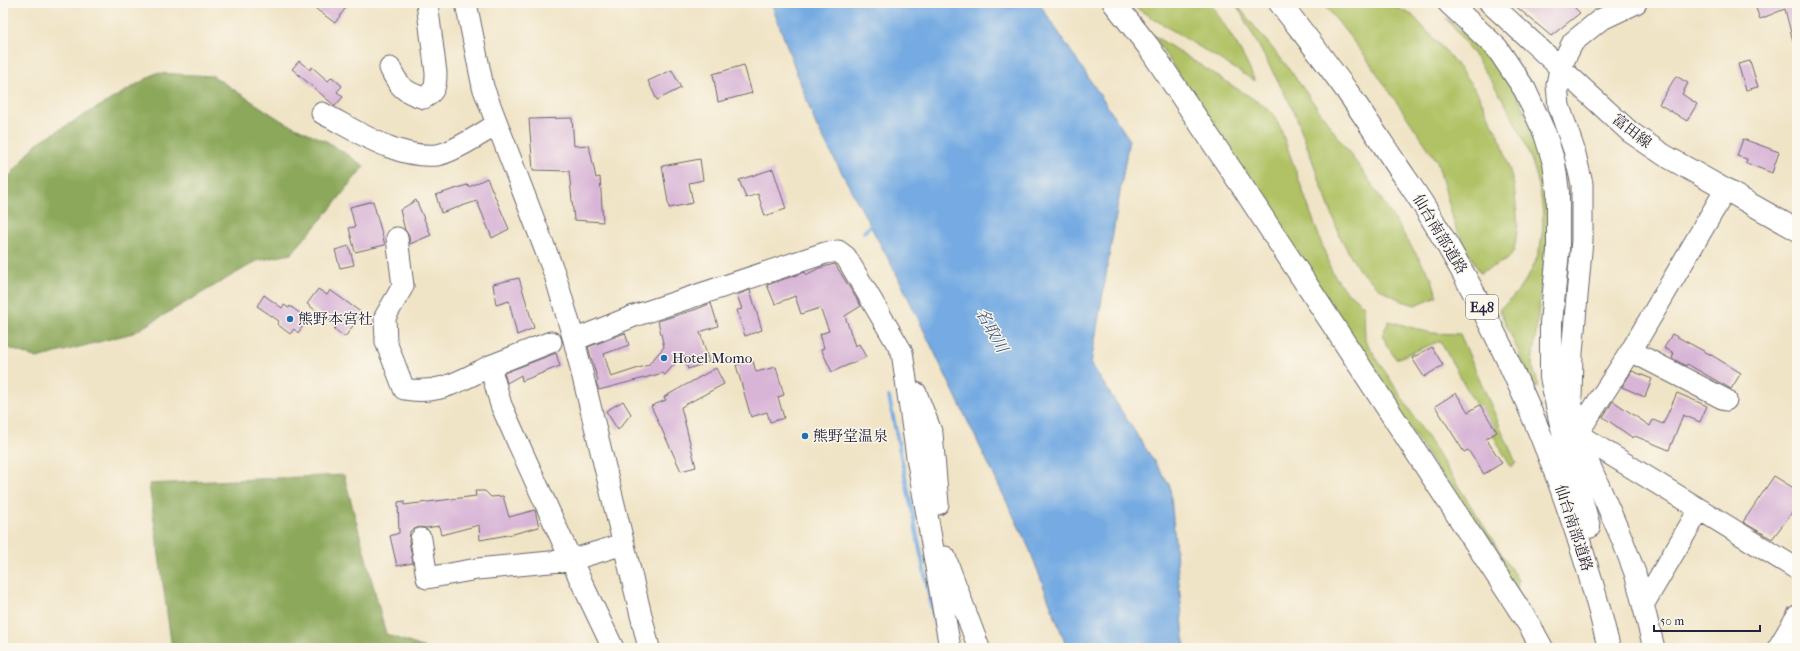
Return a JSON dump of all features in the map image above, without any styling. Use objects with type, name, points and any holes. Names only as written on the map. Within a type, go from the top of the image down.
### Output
[{"type":"highway","points":[[1114,3],[1148,46],[1244,189],[1526,619],[1542,648]]},
{"type":"highway","name":"仙台南部道路","points":[[1280,3],[1352,99],[1431,217],[1475,292],[1512,366],[1541,435],[1570,513],[1609,648]]},
{"type":"highway","points":[[1449,3],[1497,48],[1524,90],[1545,134],[1554,163],[1558,192],[1558,252],[1551,323],[1551,377],[1560,420],[1622,648]]},
{"type":"street","points":[[390,68],[398,84],[405,90],[424,98],[432,94],[436,85],[436,73],[427,3]]},
{"type":"street","points":[[466,3],[483,87],[555,275],[574,340],[649,648]]},
{"type":"street","name":"富田線","points":[[1490,3],[1630,132],[1664,155],[1797,230]]},
{"type":"street","points":[[1629,5],[1600,20],[1573,42],[1560,68],[1557,85],[1559,106],[1574,150],[1582,184],[1582,240],[1572,353],[1571,400],[1584,454],[1622,539],[1635,574],[1654,648]]},
{"type":"street","points":[[322,113],[383,144],[411,154],[438,155],[466,143],[497,124]]},
{"type":"street","points":[[1578,434],[1631,350],[1726,189]]},
{"type":"street","points":[[397,238],[403,286],[385,317],[386,342],[404,389],[417,392],[448,387],[490,366],[551,342]]},
{"type":"street","points":[[574,340],[634,316],[720,289],[825,253],[838,251],[846,257],[902,352],[917,457],[950,648]]},
{"type":"street","points":[[1631,350],[1726,400]]},
{"type":"street","points":[[903,358],[932,434],[935,481],[945,561],[979,648]]},
{"type":"street","points":[[490,366],[501,405],[571,560],[613,648]]},
{"type":"street","points":[[1578,434],[1699,510],[1797,569]]},
{"type":"street","points":[[1643,604],[1699,510]]},
{"type":"street","points":[[421,539],[426,578],[477,569],[571,560],[624,544]]},
{"type":"street","points":[[1778,648],[1797,616]]},
{"type":"green space","points":[[1128,3],[1210,3],[1234,41],[1255,81]]},
{"type":"green space","points":[[1323,3],[1387,3],[1412,15],[1450,56],[1477,92],[1502,143],[1514,185],[1518,225],[1514,250],[1508,259],[1480,273],[1455,226],[1437,161],[1365,56]]},
{"type":"green space","points":[[1236,4],[1287,66],[1371,183],[1432,279],[1437,296],[1415,305],[1402,301],[1380,289],[1359,270],[1341,239],[1295,113]]},
{"type":"green space","points":[[1446,18],[1483,49],[1513,87],[1531,125],[1541,153],[1548,187],[1549,223],[1532,365],[1539,386],[1535,388],[1499,309],[1514,295],[1527,278],[1540,246],[1543,212],[1537,177],[1524,141],[1507,106],[1466,44]]},
{"type":"green space","points":[[1153,35],[1264,106],[1273,114],[1280,127],[1331,270],[1343,288],[1364,306],[1365,340],[1518,580],[1517,592]]},
{"type":"green space","points":[[156,73],[213,76],[282,121],[328,142],[364,166],[332,207],[291,254],[257,261],[133,333],[37,358],[3,346],[3,184],[37,143]]},
{"type":"green space","points":[[1389,321],[1431,333],[1460,334],[1516,463],[1511,467],[1440,341],[1396,359],[1386,344],[1383,333]]},
{"type":"green space","points":[[344,475],[386,634],[425,648],[172,648],[149,484]]},
{"type":"water","name":"名取川","points":[[771,3],[1039,3],[1129,139],[1091,364],[1170,486],[1185,648],[1067,648],[1029,548],[898,277],[816,125]]},
{"type":"building","points":[[308,3],[349,3],[335,23]]},
{"type":"building","points":[[1512,3],[1570,3],[1580,13],[1551,36]]},
{"type":"building","points":[[1754,3],[1797,3],[1797,41],[1793,41],[1785,9],[1760,19]]},
{"type":"building","points":[[299,61],[310,70],[312,67],[328,81],[332,77],[342,86],[337,92],[343,97],[335,106],[292,69]]},
{"type":"building","points":[[1750,61],[1758,87],[1746,90],[1738,64]]},
{"type":"building","points":[[744,65],[752,93],[718,102],[713,74]]},
{"type":"building","points":[[672,70],[681,88],[657,100],[648,81]]},
{"type":"building","points":[[1676,76],[1688,83],[1682,94],[1697,104],[1687,121],[1659,104]]},
{"type":"building","points":[[572,118],[574,146],[589,145],[596,178],[600,177],[603,222],[574,220],[569,171],[533,170],[529,119]]},
{"type":"building","points":[[1743,139],[1779,152],[1772,173],[1746,163],[1747,159],[1737,156]]},
{"type":"building","points":[[700,159],[703,180],[689,183],[693,203],[669,208],[662,166]]},
{"type":"building","points":[[773,169],[786,209],[765,216],[758,194],[746,198],[739,180]]},
{"type":"building","points":[[487,178],[509,229],[492,238],[477,201],[441,213],[436,195],[467,185],[469,187]]},
{"type":"building","points":[[416,200],[431,235],[410,244],[409,236],[405,230],[400,210]]},
{"type":"building","points":[[373,201],[385,245],[355,252],[349,228],[355,227],[350,207]]},
{"type":"building","points":[[349,246],[354,265],[340,268],[335,250]]},
{"type":"building","points":[[835,264],[861,306],[845,316],[855,346],[859,344],[866,357],[832,372],[821,349],[824,348],[820,334],[829,331],[820,308],[801,314],[795,296],[775,304],[767,285],[805,272],[806,275],[819,268]]},
{"type":"building","points":[[519,278],[534,328],[517,335],[509,301],[496,305],[493,284]]},
{"type":"building","points":[[318,289],[327,295],[330,290],[362,313],[345,337],[334,329],[337,326],[307,304]]},
{"type":"building","points":[[750,290],[762,330],[745,336],[737,310],[742,309],[737,295]]},
{"type":"building","points":[[264,295],[282,308],[284,305],[289,308],[290,306],[308,319],[298,333],[294,329],[290,334],[277,324],[279,321],[257,306]]},
{"type":"building","points":[[711,303],[718,326],[700,332],[709,362],[688,369],[683,354],[665,375],[663,373],[599,390],[596,382],[598,381],[588,347],[625,333],[629,345],[604,354],[611,377],[648,365],[664,347],[658,321]]},
{"type":"building","points":[[1672,334],[1741,373],[1731,389],[1687,364],[1686,366],[1672,358],[1674,353],[1664,348]]},
{"type":"building","points":[[1432,347],[1443,365],[1424,377],[1412,358]]},
{"type":"building","points":[[556,353],[560,366],[522,381],[521,375],[507,383],[504,373]]},
{"type":"building","points":[[753,361],[756,372],[776,367],[784,395],[778,397],[784,418],[770,422],[767,412],[751,417],[736,365]]},
{"type":"building","points":[[716,368],[724,384],[681,407],[696,467],[681,471],[651,406],[666,400],[664,397]]},
{"type":"building","points":[[1632,371],[1652,379],[1645,397],[1622,387]]},
{"type":"building","points":[[1456,393],[1468,412],[1480,405],[1497,432],[1486,439],[1502,463],[1484,474],[1468,450],[1464,452],[1435,406]]},
{"type":"building","points":[[1677,393],[1707,406],[1700,422],[1683,415],[1669,450],[1635,436],[1633,438],[1603,417],[1613,401],[1650,426],[1653,420],[1663,424]]},
{"type":"building","points":[[623,401],[631,414],[618,430],[606,411]]},
{"type":"building","points":[[1774,476],[1797,490],[1797,506],[1772,539],[1743,522]]},
{"type":"building","points":[[475,491],[485,491],[491,497],[503,496],[509,517],[535,510],[539,527],[513,534],[480,540],[479,525],[441,535],[439,526],[426,528],[419,527],[410,531],[409,541],[413,563],[397,566],[390,536],[399,533],[398,502],[404,501],[404,505],[476,496]]},
{"type":"waterway","points":[[864,232],[873,223]]},
{"type":"waterway","points":[[889,397],[935,624]]},
{"type":"place","name":"熊野本宮社","points":[[290,319]]},
{"type":"place","name":"Hotel Momo","points":[[664,358]]},
{"type":"place","name":"熊野堂温泉","points":[[805,436]]}]
